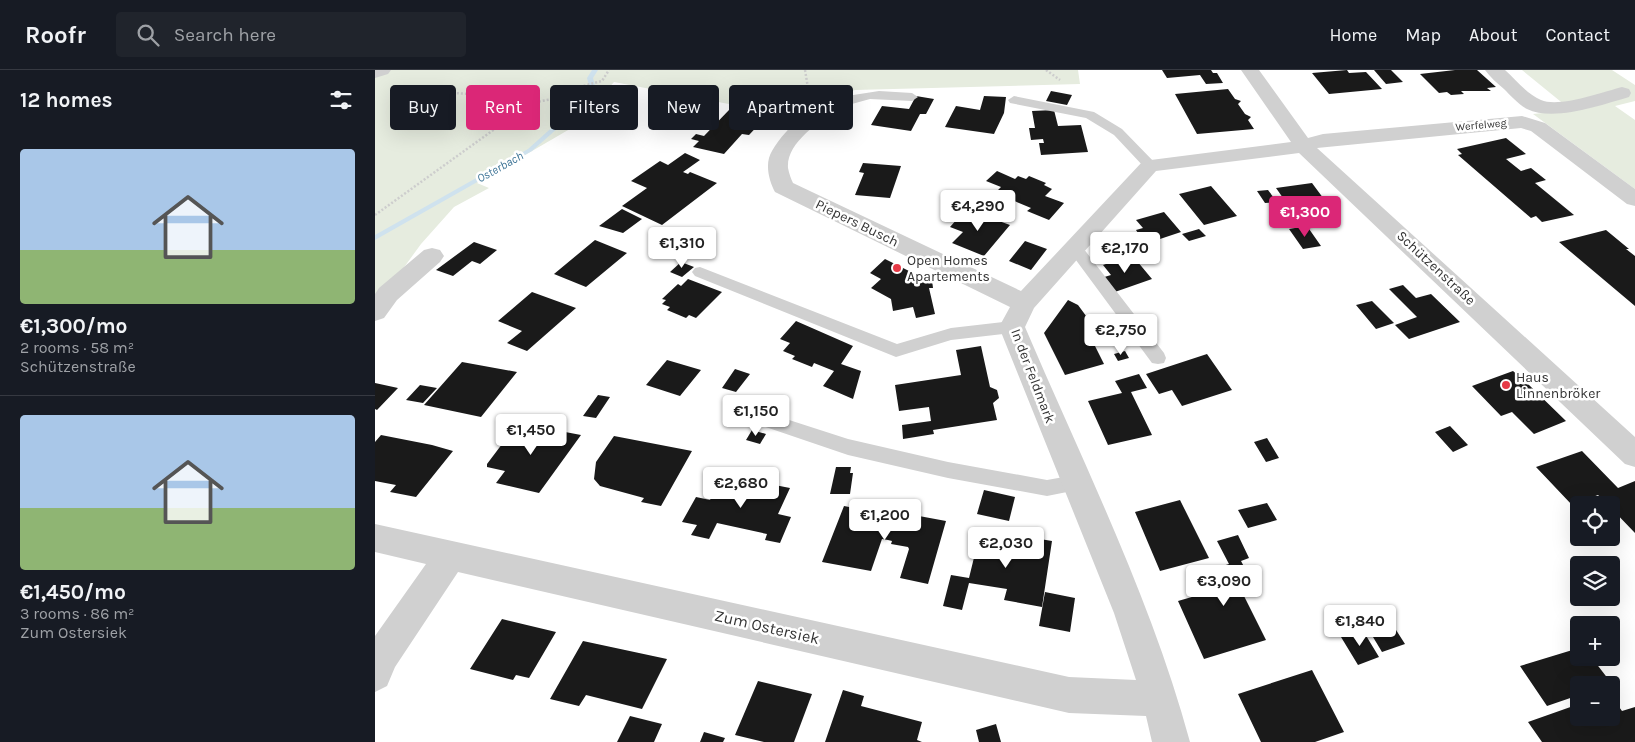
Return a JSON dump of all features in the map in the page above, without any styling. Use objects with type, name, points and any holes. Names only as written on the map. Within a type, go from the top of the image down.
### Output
[{"type":"street","points":[[375,73],[382,70]]},
{"type":"street","name":"Schützenstraße","points":[[1250,70],[1303,145],[1635,454]]},
{"type":"street","points":[[1494,70],[1536,106],[1556,107],[1593,102],[1622,93]]},
{"type":"street","name":"Werfelweg","points":[[1303,145],[1323,140],[1521,122],[1530,123],[1635,199]]},
{"type":"street","name":"Piepers Busch","points":[[801,130],[786,144],[778,166],[783,187],[1024,303]]},
{"type":"street","points":[[1150,164],[1293,148],[1303,145]]},
{"type":"street","name":"In der Feldmark","points":[[1150,164],[1024,303],[1012,327],[1075,484],[1131,613],[1160,699],[1171,742]]},
{"type":"street","points":[[375,312],[388,294],[432,256]]},
{"type":"street","name":"Zum Ostersiek","points":[[375,538],[1069,695],[1160,699]]},
{"type":"street","points":[[375,674],[382,656],[451,555]]},
{"type":"lane","points":[[853,97],[883,93],[912,97]]},
{"type":"lane","points":[[1014,100],[1090,115],[1118,132],[1150,164]]},
{"type":"lane","points":[[1075,248],[1158,358]]},
{"type":"lane","points":[[700,272],[896,351],[951,334],[1012,327]]},
{"type":"lane","points":[[733,409],[848,447],[948,470],[1047,488],[1075,484]]},
{"type":"path","points":[[540,101],[563,96],[583,86],[597,82],[605,78],[609,70]]},
{"type":"path","points":[[1045,70],[1060,80]]},
{"type":"path","points":[[375,215],[493,130]]},
{"type":"shaded area","points":[[375,70],[1078,70],[1080,84],[853,91],[853,85],[729,85],[729,104],[719,102],[719,85],[648,85],[648,89],[638,87],[638,85],[614,82],[611,85],[550,85],[550,130],[568,130],[477,183],[489,188],[454,207],[421,244],[375,307]]},
{"type":"shaded area","points":[[1522,70],[1612,70],[1635,85],[1635,101],[1615,106],[1635,120],[1635,189],[1533,114],[1571,110]]},
{"type":"building","points":[[1162,70],[1211,70],[1213,73],[1217,73],[1223,83],[1206,84],[1200,75],[1167,78]]},
{"type":"building","points":[[1347,70],[1349,73],[1366,72],[1382,89],[1329,94],[1312,73]]},
{"type":"building","points":[[1374,70],[1391,70],[1403,82],[1386,84]]},
{"type":"building","points":[[1455,70],[1477,70],[1496,87],[1487,88],[1491,91],[1461,91],[1464,94],[1451,95],[1447,92],[1439,93],[1420,74]]},
{"type":"building","points":[[1228,89],[1235,99],[1241,101],[1238,104],[1245,114],[1251,117],[1248,120],[1254,129],[1197,134],[1175,94]]},
{"type":"building","points":[[1051,91],[1072,95],[1067,105],[1046,101]]},
{"type":"building","points":[[916,96],[934,99],[926,114],[920,114],[911,131],[871,125],[882,106],[909,109]]},
{"type":"building","points":[[984,96],[1006,97],[1004,113],[994,134],[945,127],[956,106],[980,110]]},
{"type":"building","points":[[729,110],[729,130],[754,130],[749,135],[742,134],[724,154],[693,147],[699,141],[691,139],[696,134],[704,136],[710,130],[719,130],[719,120]]},
{"type":"building","points":[[1054,110],[1058,126],[1081,125],[1088,152],[1041,155],[1039,143],[1044,143],[1043,139],[1031,140],[1029,128],[1035,128],[1032,111]]},
{"type":"building","points":[[1506,138],[1526,154],[1506,159],[1521,171],[1531,168],[1546,180],[1535,183],[1574,215],[1542,222],[1536,216],[1531,218],[1458,155],[1462,154],[1457,149]]},
{"type":"building","points":[[685,153],[700,160],[683,172],[688,174],[690,172],[717,183],[662,225],[622,206],[647,188],[631,181],[660,161],[668,165]]},
{"type":"building","points":[[863,163],[901,166],[890,198],[855,195],[864,173],[859,172]]},
{"type":"building","points":[[997,171],[1015,179],[1018,176],[1026,179],[1029,176],[1046,183],[1044,185],[1052,189],[1045,196],[1064,203],[1049,220],[1027,211],[1031,208],[995,193],[1001,187],[986,181]]},
{"type":"building","points":[[1312,183],[1332,210],[1295,215],[1276,188]]},
{"type":"building","points":[[1211,186],[1237,216],[1204,225],[1179,194]]},
{"type":"building","points":[[1268,190],[1277,202],[1265,203],[1257,191]]},
{"type":"building","points":[[622,209],[642,219],[623,233],[599,226]]},
{"type":"building","points":[[966,209],[1010,225],[984,256],[952,243],[963,232],[950,227]]},
{"type":"building","points":[[1164,212],[1181,232],[1154,241],[1157,244],[1147,247],[1136,230],[1143,228],[1136,220]]},
{"type":"building","points":[[1307,226],[1321,246],[1303,249],[1289,229]]},
{"type":"building","points":[[1199,229],[1206,236],[1189,241],[1182,234]]},
{"type":"building","points":[[1606,230],[1635,256],[1635,306],[1559,242]]},
{"type":"building","points":[[1130,238],[1140,252],[1129,255],[1119,242]]},
{"type":"building","points":[[595,240],[627,253],[586,287],[554,274]]},
{"type":"building","points":[[1025,241],[1047,249],[1031,270],[1009,261]]},
{"type":"building","points":[[474,242],[497,250],[480,264],[472,261],[453,276],[436,270]]},
{"type":"building","points":[[1132,255],[1152,279],[1112,293],[1101,278],[1111,275],[1103,265]]},
{"type":"building","points":[[885,259],[919,276],[921,275],[932,280],[933,288],[929,288],[935,314],[916,318],[913,307],[893,311],[891,299],[871,288],[881,279],[870,273]]},
{"type":"building","points":[[681,262],[694,267],[682,277],[670,272]]},
{"type":"building","points":[[688,279],[722,292],[696,318],[689,315],[686,318],[667,310],[670,307],[662,304],[666,300],[662,299],[678,284],[681,286]]},
{"type":"building","points":[[1403,285],[1416,298],[1431,294],[1460,322],[1409,339],[1395,325],[1417,317],[1389,289]]},
{"type":"building","points":[[532,292],[576,308],[527,351],[507,343],[522,331],[498,321]]},
{"type":"building","points":[[1068,300],[1078,305],[1095,328],[1091,334],[1095,336],[1092,340],[1104,364],[1065,375],[1044,333]]},
{"type":"building","points":[[1372,301],[1394,323],[1376,329],[1356,305]]},
{"type":"building","points":[[796,321],[853,346],[841,364],[861,371],[853,399],[823,386],[834,371],[814,363],[812,367],[792,359],[795,356],[783,351],[790,343],[780,339]]},
{"type":"building","points":[[981,346],[990,387],[997,390],[999,398],[993,403],[997,420],[933,430],[934,434],[903,439],[902,425],[931,421],[929,407],[899,411],[895,385],[961,375],[956,350]]},
{"type":"building","points":[[1125,351],[1129,358],[1118,361],[1114,354]]},
{"type":"building","points":[[1207,354],[1232,390],[1182,406],[1172,390],[1159,394],[1146,374]]},
{"type":"building","points":[[667,360],[701,370],[680,396],[646,385]]},
{"type":"building","points":[[462,362],[517,372],[481,417],[424,405]]},
{"type":"building","points":[[735,369],[750,374],[736,392],[722,388]]},
{"type":"building","points":[[1513,371],[1566,421],[1534,434],[1512,412],[1501,416],[1472,386]]},
{"type":"building","points":[[1139,374],[1147,388],[1131,392],[1152,435],[1108,445],[1088,401],[1122,393],[1115,381]]},
{"type":"building","points":[[375,383],[398,388],[377,410],[375,409]]},
{"type":"building","points":[[420,385],[437,388],[423,403],[406,400]]},
{"type":"building","points":[[598,395],[610,397],[596,418],[583,416]]},
{"type":"building","points":[[518,423],[581,435],[539,493],[496,483],[505,471],[487,467],[487,464]]},
{"type":"building","points":[[1450,426],[1468,445],[1453,452],[1435,432]]},
{"type":"building","points":[[752,430],[766,434],[760,444],[746,440]]},
{"type":"building","points":[[381,435],[453,451],[416,497],[390,492],[396,485],[375,481],[375,442]]},
{"type":"building","points":[[614,436],[692,451],[661,506],[641,502],[644,498],[600,486],[594,479],[596,462]]},
{"type":"building","points":[[1267,438],[1279,458],[1266,462],[1254,442]]},
{"type":"building","points":[[1582,451],[1618,488],[1635,481],[1635,533],[1620,517],[1620,496],[1570,496],[1570,503],[1536,467]]},
{"type":"building","points":[[836,467],[851,467],[850,473],[853,473],[850,494],[830,494]]},
{"type":"building","points":[[723,475],[790,488],[778,514],[791,517],[780,543],[765,540],[767,534],[717,523],[709,539],[691,535],[697,525],[682,522],[696,497],[710,500]]},
{"type":"building","points":[[984,490],[1015,497],[1009,521],[977,514]]},
{"type":"building","points":[[1180,500],[1209,558],[1160,571],[1135,512]]},
{"type":"building","points":[[1267,503],[1277,520],[1248,528],[1238,510]]},
{"type":"building","points":[[844,506],[890,515],[891,513],[919,519],[919,516],[946,521],[928,584],[900,578],[909,549],[908,547],[891,544],[892,541],[888,540],[882,539],[871,571],[822,562]]},
{"type":"building","points":[[981,529],[1052,541],[1042,607],[1004,600],[1007,589],[969,583],[962,610],[943,606],[951,575],[969,578]]},
{"type":"building","points":[[1238,535],[1249,558],[1241,561],[1251,580],[1238,584],[1266,640],[1204,659],[1178,601],[1216,590],[1206,571],[1229,564],[1217,541]]},
{"type":"building","points":[[1045,592],[1075,598],[1070,632],[1039,626]]},
{"type":"building","points":[[502,619],[556,632],[529,678],[516,675],[513,680],[470,669]]},
{"type":"building","points":[[1389,619],[1405,644],[1382,652],[1367,627]]},
{"type":"building","points":[[1362,629],[1379,657],[1358,665],[1341,637]]},
{"type":"building","points":[[583,641],[667,659],[642,709],[586,695],[579,706],[550,699]]},
{"type":"building","points":[[1570,651],[1570,666],[1598,666],[1606,676],[1570,676],[1570,698],[1547,706],[1520,666]]},
{"type":"building","points":[[1312,670],[1344,732],[1315,742],[1261,742],[1238,694]]},
{"type":"building","points":[[758,681],[812,694],[794,742],[764,742],[735,735]]},
{"type":"building","points":[[843,690],[864,696],[861,706],[922,722],[917,740],[922,742],[825,742]]},
{"type":"building","points":[[1570,707],[1570,726],[1620,726],[1620,708],[1622,711],[1635,707],[1635,742],[1542,742],[1528,722]]},
{"type":"building","points":[[630,716],[662,724],[654,742],[617,742]]},
{"type":"building","points":[[996,724],[1001,742],[979,742],[976,730]]},
{"type":"building","points":[[704,732],[725,738],[723,742],[700,742]]},
{"type":"waterway","name":"Osterbach","points":[[375,238],[530,150],[591,96],[593,89],[590,78],[595,70]]},
{"type":"place","name":"Open Homes Apartements","points":[[897,268]]},
{"type":"place","name":"Haus Linnenbröker","points":[[1506,385]]}]
